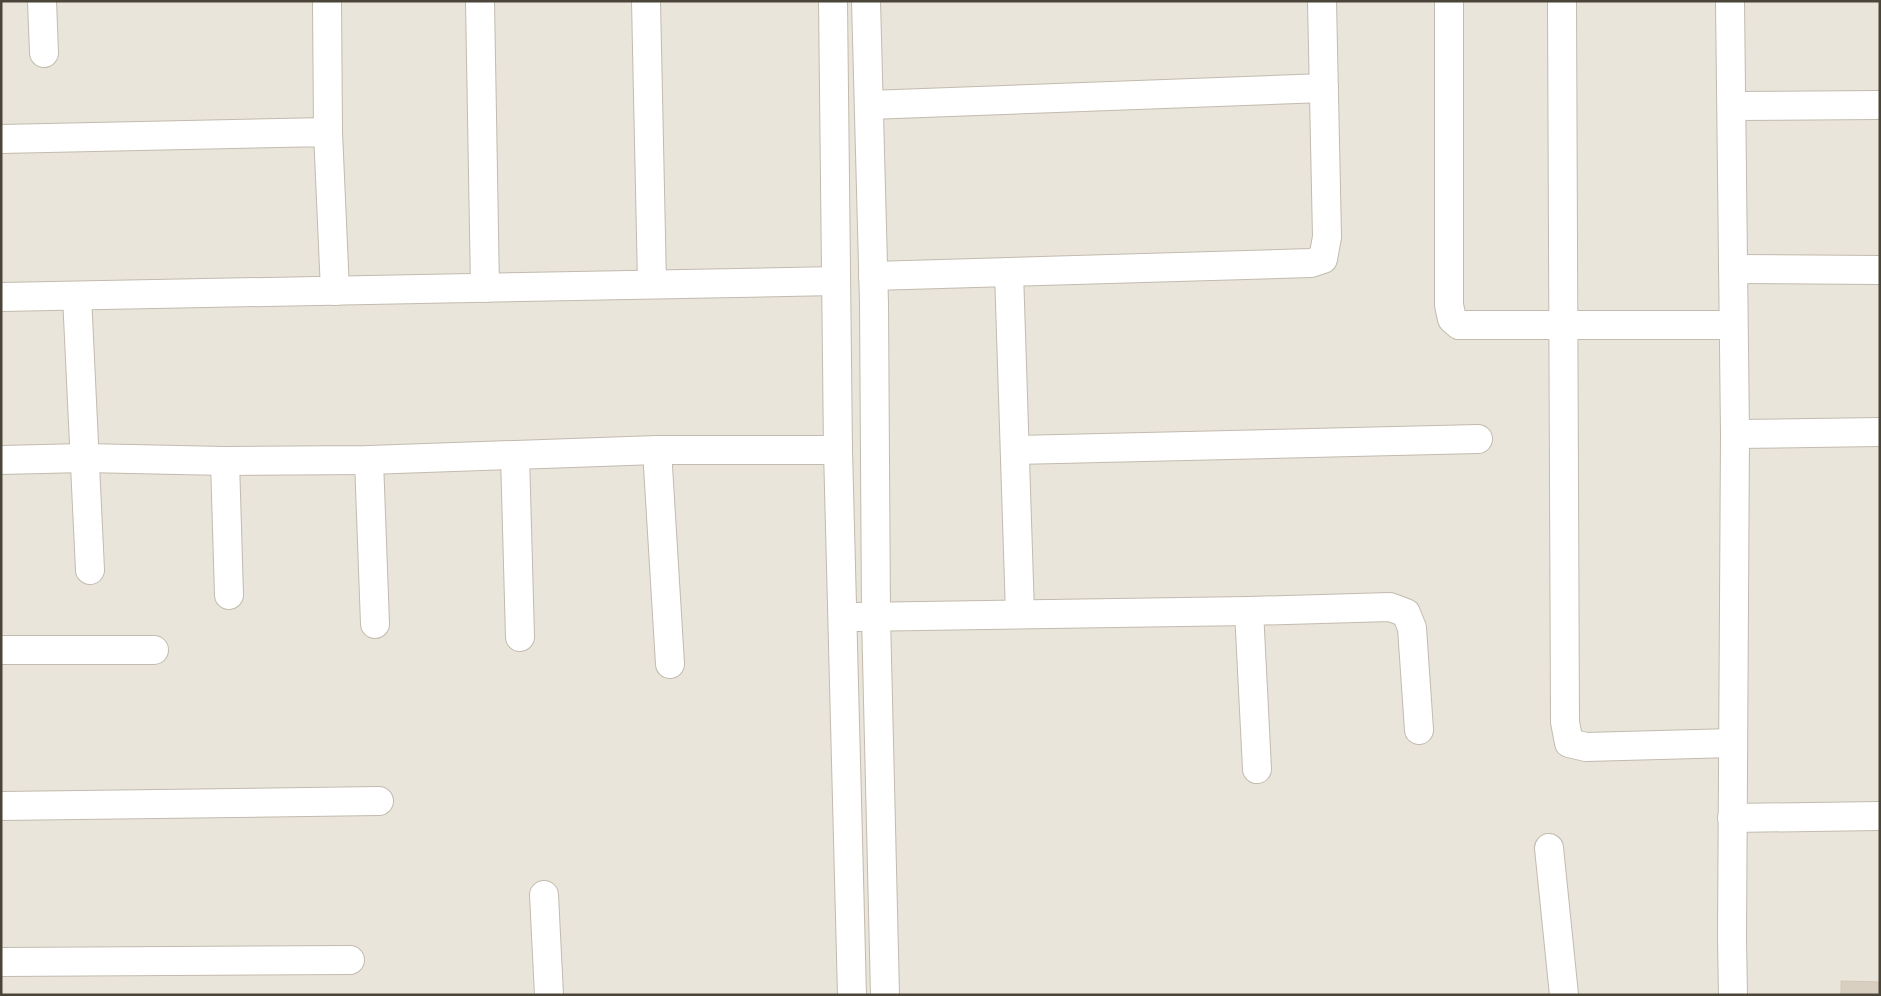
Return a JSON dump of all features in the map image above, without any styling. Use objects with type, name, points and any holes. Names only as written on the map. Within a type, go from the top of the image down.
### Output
[{"type":"street","points":[[42,1],[44,53]]},
{"type":"street","points":[[327,1],[328,132],[335,291]]},
{"type":"street","points":[[480,1],[485,288]]},
{"type":"street","points":[[646,1],[652,284]]},
{"type":"street","points":[[833,1],[838,450],[844,618],[852,995]]},
{"type":"street","points":[[866,1],[873,277],[876,616],[885,995]]},
{"type":"street","points":[[1,297],[652,284],[837,292],[873,277],[1311,264],[1323,259],[1327,237],[1322,1]]},
{"type":"street","points":[[1449,1],[1449,305],[1452,319],[1459,325],[1733,325]]},
{"type":"street","points":[[1562,1],[1565,722],[1569,743],[1586,747],[1733,743]]},
{"type":"street","points":[[1730,1],[1734,434],[1733,995]]},
{"type":"street","points":[[869,105],[1324,88]]},
{"type":"street","points":[[1732,106],[1880,105]]},
{"type":"street","points":[[1,139],[328,132]]},
{"type":"street","points":[[837,252],[873,277]]},
{"type":"street","points":[[1733,270],[1880,270]]},
{"type":"street","points":[[1009,272],[1020,614]]},
{"type":"street","points":[[77,296],[90,570]]},
{"type":"street","points":[[1734,434],[1880,432]]},
{"type":"street","points":[[1015,450],[1478,440]]},
{"type":"street","points":[[1,460],[84,458],[225,461],[369,460],[657,450],[838,450]]},
{"type":"street","points":[[657,450],[670,664]]},
{"type":"street","points":[[515,455],[520,637]]},
{"type":"street","points":[[369,460],[375,624]]},
{"type":"street","points":[[225,461],[230,595]]},
{"type":"street","points":[[844,618],[1250,611],[1390,606],[1406,614],[1412,628],[1419,730]]},
{"type":"street","points":[[1250,611],[1257,769]]},
{"type":"street","points":[[1,650],[154,650]]},
{"type":"street","points":[[1,806],[379,801]]},
{"type":"street","points":[[1732,818],[1880,816]]},
{"type":"street","points":[[1550,848],[1564,995]]},
{"type":"street","points":[[544,895],[549,995]]},
{"type":"street","points":[[1,962],[350,960]]},
{"type":"shaded area","points":[[1,1],[1880,1],[1880,995],[1,995]]},
{"type":"building","points":[[1841,981],[1880,982],[1880,995],[1841,995]]}]
